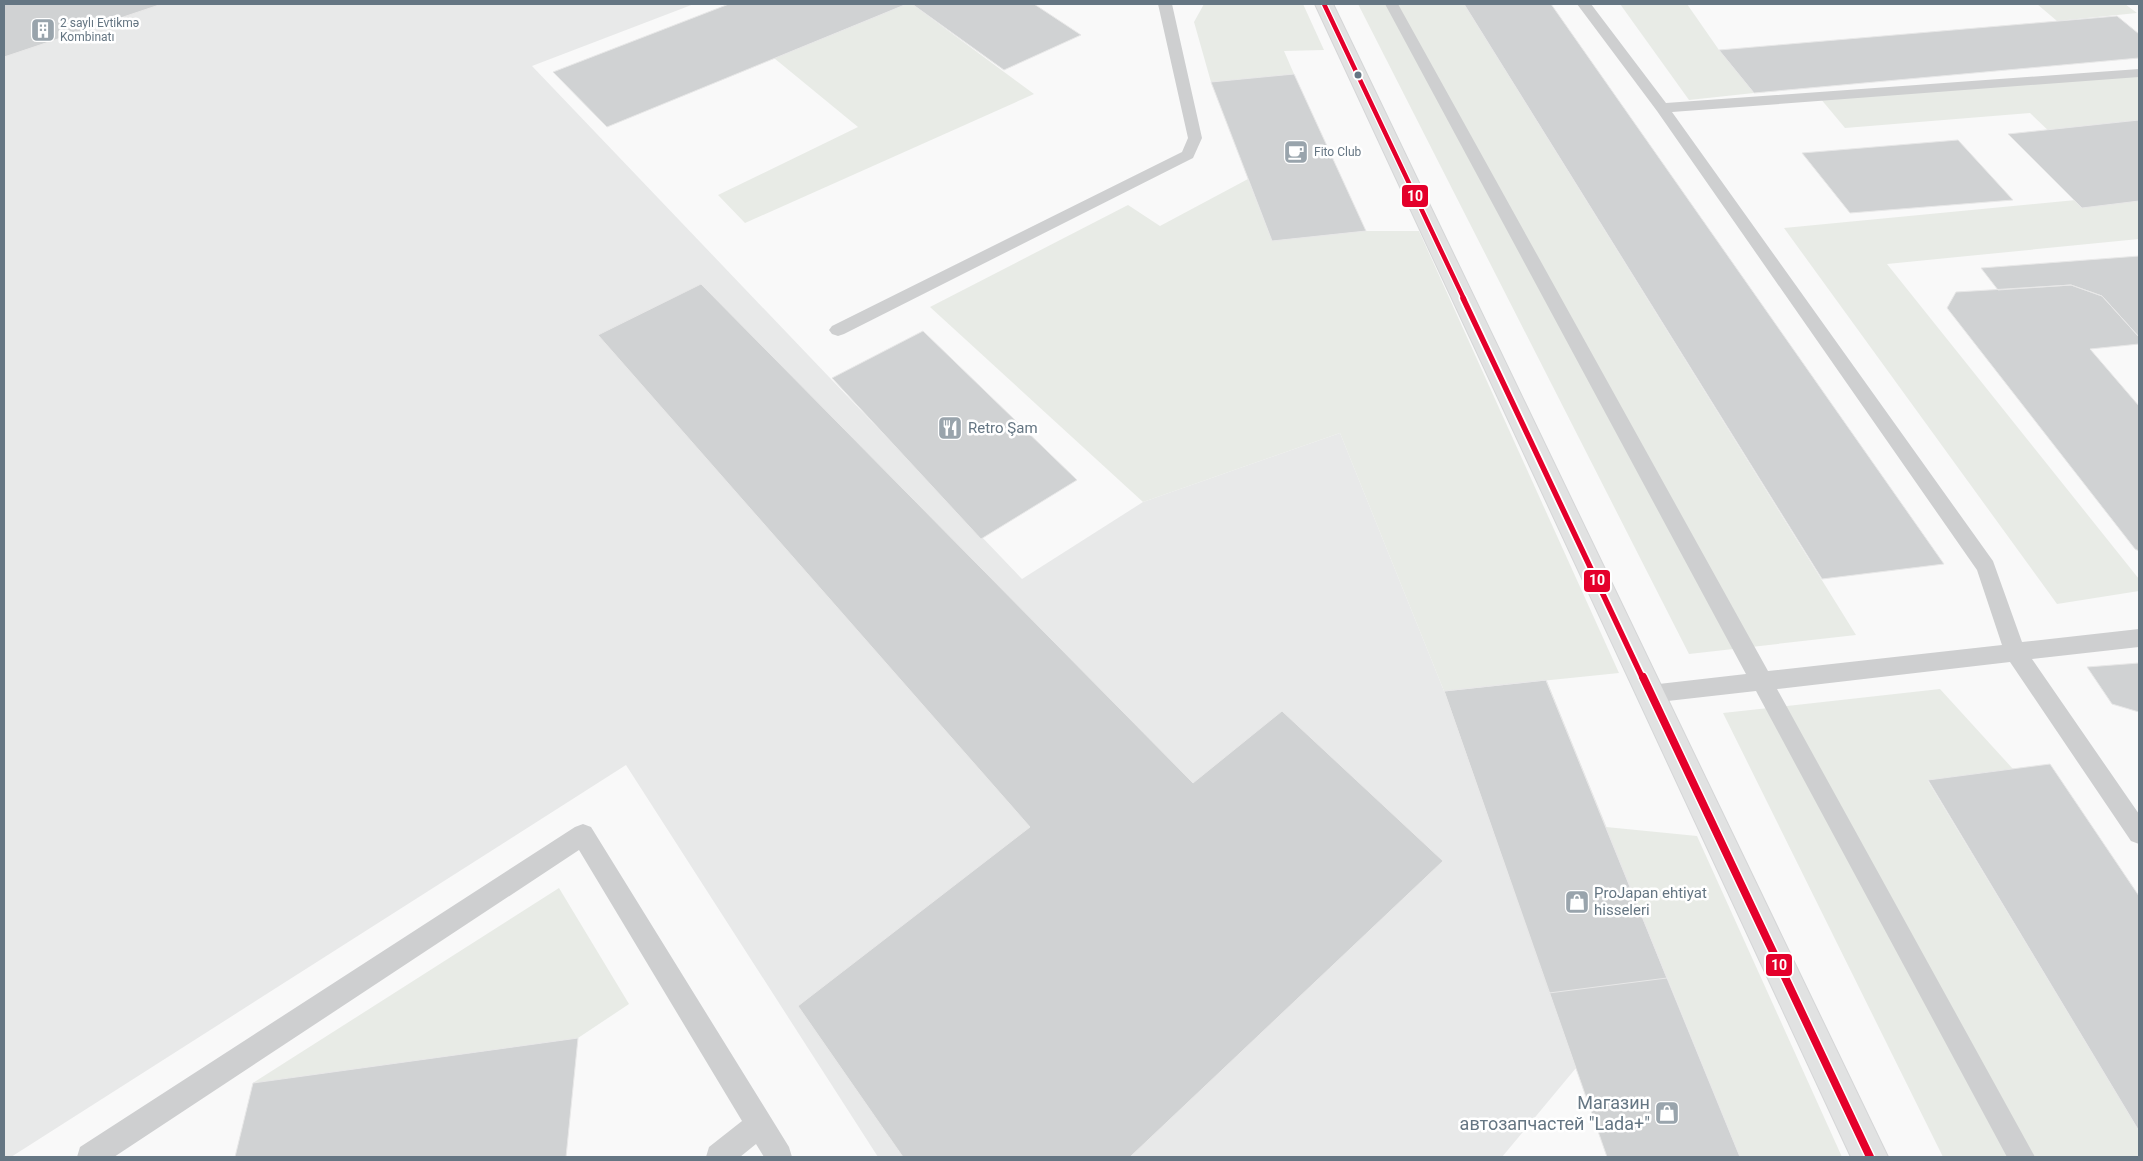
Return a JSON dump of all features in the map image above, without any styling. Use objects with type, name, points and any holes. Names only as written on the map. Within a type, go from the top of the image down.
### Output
[{"type":"main road","points":[[1324,4],[1870,1157]]},
{"type":"lane","points":[[838,330],[1188,155],[1195,138],[1165,4]]},
{"type":"lane","points":[[1391,4],[2022,1157]]},
{"type":"lane","points":[[1584,4],[1662,108],[1986,567],[2015,652],[2139,833]]},
{"type":"lane","points":[[1662,108],[2139,73]]},
{"type":"lane","points":[[1650,694],[2139,638]]},
{"type":"lane","points":[[90,1157],[583,835],[779,1157]]},
{"type":"lane","points":[[719,1157],[759,1125]]},
{"type":"shaded area","points":[[4,4],[694,4],[532,66],[1022,579],[1143,502],[1340,433],[1444,691],[1576,1068],[1502,1157],[878,1157],[626,765],[11,1157],[4,1157]]},
{"type":"shaded area","points":[[907,4],[912,4],[1034,94],[745,223],[718,195],[858,127],[774,58]]},
{"type":"shaded area","points":[[1204,4],[1303,4],[1324,50],[1284,51],[1294,74],[1211,82],[1194,22]]},
{"type":"shaded area","points":[[1358,4],[1464,4],[1856,635],[1689,654]]},
{"type":"shaded area","points":[[1620,4],[1687,4],[1719,50],[1754,93],[1689,100]]},
{"type":"shaded area","points":[[2037,4],[2125,4],[2137,13],[2057,21]]},
{"type":"shaded area","points":[[2139,73],[2139,239],[1887,264],[2139,579],[2139,591],[2057,604],[1784,228],[2117,196],[2030,113],[1845,128],[1820,98]]},
{"type":"shaded area","points":[[1248,179],[1272,241],[1366,231],[1419,231],[1619,673],[1444,691],[1340,433],[1143,502],[930,307],[1128,205],[1160,226]]},
{"type":"shaded area","points":[[1940,689],[2013,769],[1928,781],[2139,1131],[2139,1157],[1943,1157],[1723,713]]},
{"type":"shaded area","points":[[1606,827],[1697,836],[1842,1157],[1740,1157]]},
{"type":"shaded area","points":[[559,888],[629,1004],[578,1038],[253,1083]]},
{"type":"building","name":"2 saylı Evtikmə Kombinatı","points":[[4,4],[162,4],[4,57]]},
{"type":"building","points":[[729,4],[907,4],[607,127],[553,72]]},
{"type":"building","points":[[912,4],[1034,4],[1081,35],[1004,70]]},
{"type":"building","points":[[1464,4],[1551,4],[1944,564],[1822,579]]},
{"type":"building","points":[[2117,16],[2139,34],[2139,58],[1754,93],[1719,50]]},
{"type":"building","points":[[1294,74],[1366,231],[1272,241],[1211,82]]},
{"type":"building","points":[[2139,120],[2139,201],[2082,208],[2008,134]]},
{"type":"building","points":[[1958,140],[2013,200],[1850,213],[1802,153]]},
{"type":"building","points":[[2139,256],[2139,337],[2102,296],[2071,285],[1998,290],[1981,268]]},
{"type":"building","points":[[701,284],[1193,783],[1282,711],[1443,861],[1130,1157],[903,1157],[798,1006],[1030,827],[598,335]]},
{"type":"building","points":[[2071,285],[2102,296],[2139,337],[2139,344],[2090,349],[2139,406],[2139,551],[2135,549],[1947,308],[1956,292]]},
{"type":"building","points":[[923,331],[1077,480],[981,539],[832,378]]},
{"type":"building","points":[[2139,663],[2139,712],[2112,704],[2087,667]]},
{"type":"building","name":"ProJapan ehtiyat hisseleri","points":[[1546,680],[1740,1157],[1607,1157],[1444,691]]},
{"type":"building","name":"ProJapan ehtiyat hisseleri","points":[[1546,680],[1667,978],[1549,993],[1444,691]]},
{"type":"building","points":[[2050,764],[2139,896],[2139,1131],[1928,780]]},
{"type":"building","points":[[578,1038],[566,1157],[235,1157],[253,1083]]},
{"type":"transit line","name":"10","points":[[1324,4],[1870,1157]]},
{"type":"place","name":"2 saylı Evtikmə Kombinatı","points":[[43,30]]},
{"type":"place","name":"Fito Club","points":[[1296,152]]},
{"type":"place","name":"Retro Şam","points":[[950,428]]},
{"type":"place","name":"ProJapan ehtiyat hisseleri","points":[[1577,902]]},
{"type":"place","name":"Магазин автозапчастей \"Lada+\"","points":[[1667,1113]]}]
